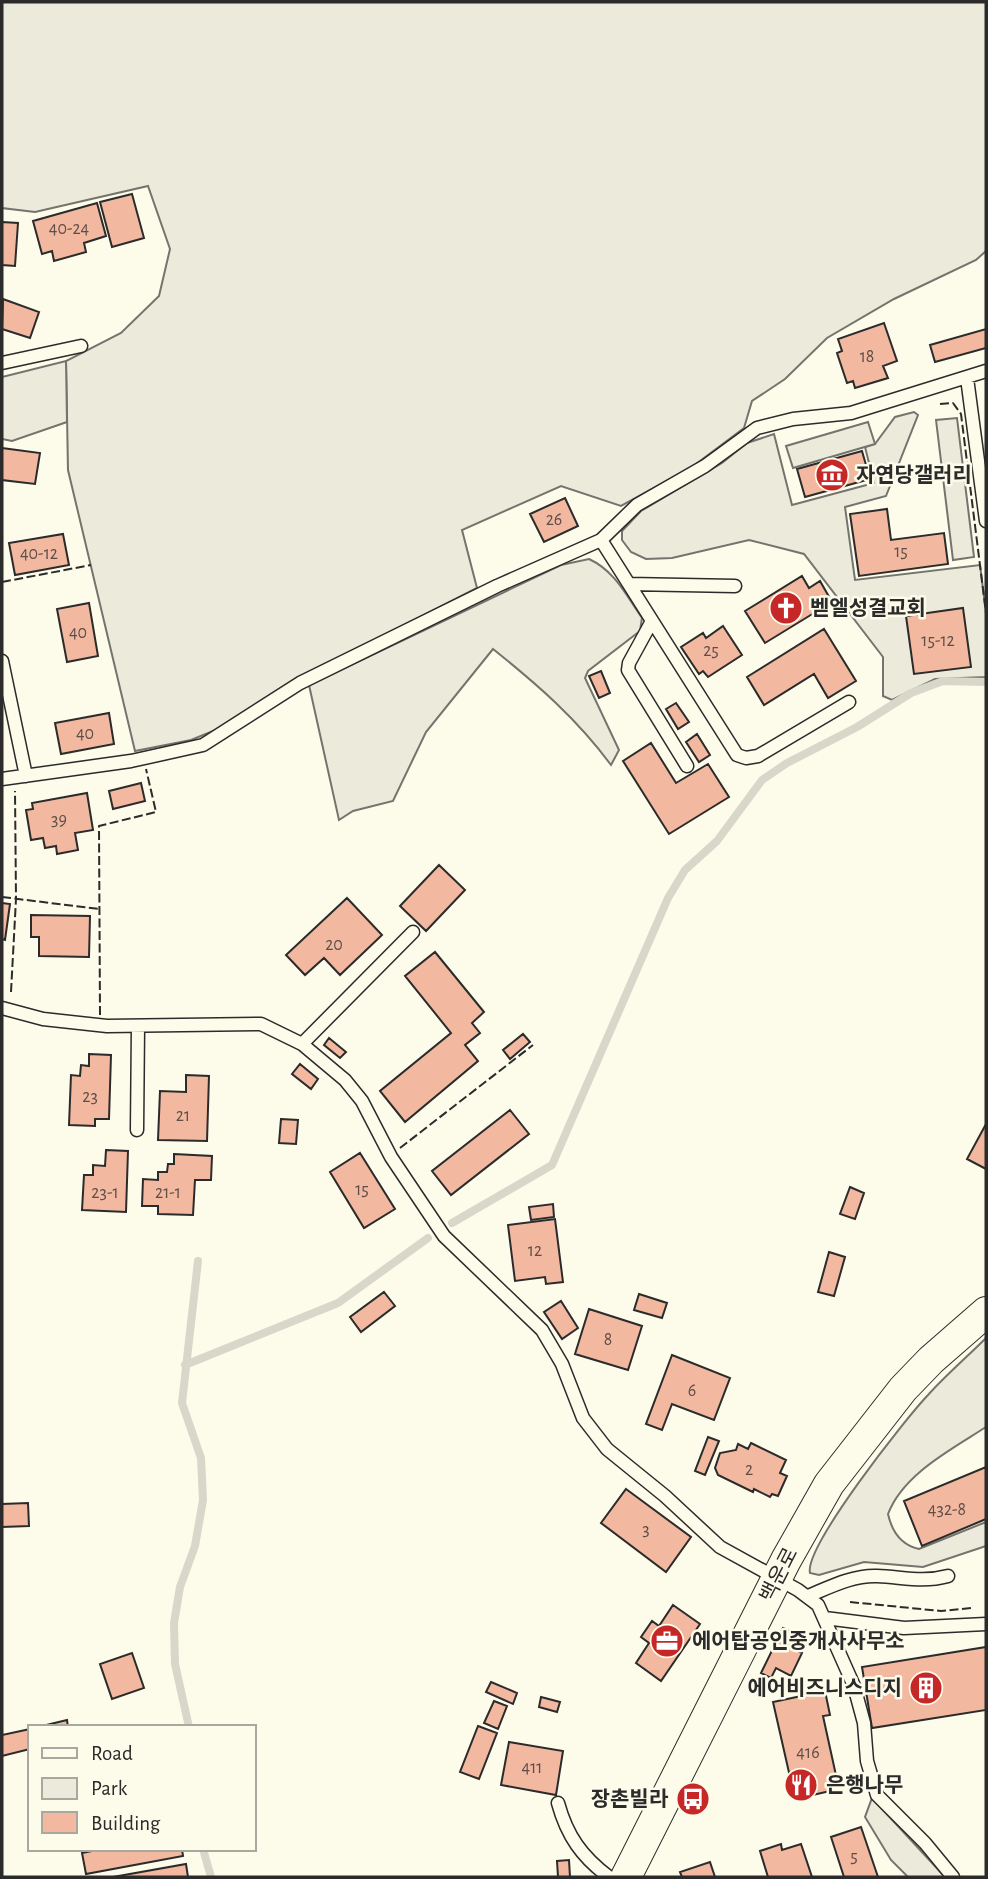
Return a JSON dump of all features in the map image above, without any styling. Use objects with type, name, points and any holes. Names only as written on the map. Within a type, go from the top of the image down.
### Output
[{"type":"street","name":"백운로","points":[[626,1874],[776,1580],[829,1484],[875,1422],[930,1360],[986,1312]]},
{"type":"lane","points":[[2,363],[81,346]]},
{"type":"lane","points":[[2,779],[142,759],[203,745],[310,678],[497,586],[601,540],[637,505],[705,466],[758,428],[793,419],[851,413],[986,372]]},
{"type":"lane","points":[[967,378],[986,521]]},
{"type":"lane","points":[[601,540],[737,755],[746,758],[758,756],[849,702]]},
{"type":"lane","points":[[629,584],[735,586]]},
{"type":"lane","points":[[652,621],[629,663],[628,670],[687,766]]},
{"type":"lane","points":[[2,660],[26,776]]},
{"type":"lane","points":[[302,1044],[413,932]]},
{"type":"lane","points":[[2,1008],[43,1019],[138,1026],[245,1023],[280,1031],[302,1044],[345,1080],[362,1101],[391,1157],[443,1236],[542,1330],[562,1364],[583,1418],[607,1449],[665,1496],[720,1547],[808,1596],[825,1618],[854,1686],[863,1723],[867,1761],[877,1795],[925,1843],[953,1877]]},
{"type":"lane","points":[[137,1130],[138,1026]]},
{"type":"lane","points":[[808,1596],[858,1578],[877,1576],[928,1582],[948,1577]]},
{"type":"lane","points":[[825,1618],[904,1628],[986,1624]]},
{"type":"lane","points":[[558,1803],[569,1836],[580,1852],[626,1874]]},
{"type":"green space","points":[[2,2],[986,2],[986,251],[976,260],[894,299],[827,338],[785,379],[752,401],[744,428],[692,467],[621,506],[561,486],[462,530],[477,588],[284,686],[218,729],[191,740],[135,751],[68,470],[66,361],[121,333],[159,296],[170,249],[148,186],[35,212],[2,208]]},
{"type":"green space","points":[[914,412],[918,415],[886,496],[845,507],[855,580],[980,565],[986,613],[986,677],[935,679],[892,700],[883,696],[883,657],[804,554],[749,540],[672,558],[646,559],[631,552],[622,540],[622,531],[641,511],[722,463],[747,443],[774,434],[792,505],[874,483],[865,447],[875,444],[895,417]]},
{"type":"green space","points":[[589,559],[613,577],[642,618],[640,631],[588,671],[585,678],[619,750],[611,765],[556,703],[493,649],[426,732],[393,801],[353,811],[339,820],[309,685],[561,565]]},
{"type":"green space","points":[[986,1338],[986,1427],[917,1475],[895,1500],[888,1514],[898,1537],[919,1549],[986,1522],[986,1546],[923,1567],[864,1562],[819,1575],[810,1573],[812,1559],[823,1537],[858,1483],[928,1395]]},
{"type":"green space","points":[[872,1798],[945,1877],[908,1877],[891,1860],[865,1817]]},
{"type":"shaded area","points":[[66,361],[67,422],[12,441],[2,439],[2,377]]},
{"type":"shaded area","points":[[957,418],[974,557],[953,560],[936,420]]},
{"type":"shaded area","points":[[868,422],[875,444],[793,468],[786,446]]},
{"type":"building","points":[[132,194],[144,238],[112,247],[100,202]]},
{"type":"building","points":[[97,203],[106,236],[84,243],[86,252],[54,261],[52,251],[42,254],[33,221]]},
{"type":"building","points":[[2,222],[18,223],[15,266],[2,265]]},
{"type":"building","points":[[3,299],[39,312],[30,338],[2,329]]},
{"type":"building","points":[[884,323],[897,361],[883,366],[888,378],[855,388],[853,381],[847,383],[837,353],[842,351],[838,339]]},
{"type":"building","points":[[986,329],[986,348],[935,362],[930,345]]},
{"type":"building","points":[[2,448],[40,453],[35,484],[2,480]]},
{"type":"building","points":[[862,451],[870,479],[805,497],[797,469]]},
{"type":"building","points":[[565,498],[578,526],[544,542],[530,514]]},
{"type":"building","points":[[887,509],[891,540],[944,533],[948,564],[859,576],[850,514]]},
{"type":"building","points":[[63,534],[69,565],[15,575],[9,543]]},
{"type":"building","points":[[802,576],[809,588],[820,581],[832,602],[765,643],[745,611]]},
{"type":"building","points":[[89,603],[98,656],[67,662],[57,609]]},
{"type":"building","points":[[963,608],[971,667],[914,674],[906,616]]},
{"type":"building","points":[[723,626],[742,655],[708,677],[703,671],[699,674],[681,647],[703,633],[706,638]]},
{"type":"building","points":[[824,629],[856,681],[828,698],[814,674],[764,705],[747,677]]},
{"type":"building","points":[[601,671],[610,693],[599,698],[589,676]]},
{"type":"building","points":[[676,703],[689,722],[678,729],[666,709]]},
{"type":"building","points":[[109,713],[114,744],[61,754],[55,723]]},
{"type":"building","points":[[697,734],[710,755],[699,762],[686,742]]},
{"type":"building","points":[[651,743],[676,783],[708,764],[729,797],[669,834],[623,761]]},
{"type":"building","points":[[141,783],[145,801],[113,809],[109,791]]},
{"type":"building","points":[[87,793],[93,830],[75,833],[78,850],[57,854],[56,846],[45,848],[43,838],[31,840],[26,810],[33,809],[32,803]]},
{"type":"building","points":[[439,865],[465,890],[426,931],[400,906]]},
{"type":"building","points":[[347,898],[382,935],[340,975],[324,958],[305,975],[286,955]]},
{"type":"building","points":[[2,903],[10,904],[5,940],[2,939]]},
{"type":"building","points":[[31,915],[90,916],[89,957],[39,956],[39,937],[31,937]]},
{"type":"building","points":[[435,952],[484,1012],[472,1023],[480,1033],[465,1045],[478,1061],[405,1122],[380,1091],[451,1033],[405,976]]},
{"type":"building","points":[[523,1034],[530,1042],[510,1059],[503,1050]]},
{"type":"building","points":[[329,1038],[346,1052],[340,1058],[324,1045]]},
{"type":"building","points":[[89,1054],[111,1055],[109,1119],[95,1119],[95,1126],[69,1125],[71,1075],[80,1076],[81,1065],[89,1066]]},
{"type":"building","points":[[300,1064],[318,1079],[311,1089],[292,1074]]},
{"type":"building","points":[[186,1075],[209,1076],[207,1141],[158,1140],[160,1091],[186,1092]]},
{"type":"building","points":[[510,1110],[529,1134],[451,1195],[432,1171]]},
{"type":"building","points":[[281,1119],[298,1120],[296,1144],[279,1143]]},
{"type":"building","points":[[986,1124],[986,1169],[967,1159]]},
{"type":"building","points":[[106,1150],[128,1151],[126,1212],[82,1210],[84,1175],[93,1175],[93,1165],[105,1166]]},
{"type":"building","points":[[360,1153],[395,1209],[364,1228],[330,1172]]},
{"type":"building","points":[[174,1154],[212,1156],[211,1180],[195,1180],[193,1215],[158,1214],[158,1206],[142,1206],[143,1179],[158,1180],[158,1172],[167,1172],[168,1164],[174,1164]]},
{"type":"building","points":[[850,1187],[864,1193],[855,1219],[840,1214]]},
{"type":"building","points":[[553,1204],[554,1217],[531,1220],[529,1207]]},
{"type":"building","points":[[555,1219],[563,1282],[546,1284],[545,1277],[515,1281],[508,1225]]},
{"type":"building","points":[[829,1252],[845,1257],[834,1296],[818,1292]]},
{"type":"building","points":[[384,1292],[395,1306],[361,1332],[350,1317]]},
{"type":"building","points":[[639,1294],[667,1303],[662,1318],[634,1310]]},
{"type":"building","points":[[561,1301],[578,1328],[562,1339],[544,1312]]},
{"type":"building","points":[[589,1309],[642,1326],[628,1370],[575,1354]]},
{"type":"building","points":[[672,1355],[730,1378],[714,1420],[672,1404],[662,1430],[646,1424]]},
{"type":"building","points":[[708,1437],[719,1441],[705,1475],[695,1471]]},
{"type":"building","points":[[751,1443],[786,1460],[780,1473],[787,1476],[778,1496],[772,1494],[770,1497],[754,1489],[753,1492],[718,1475],[715,1468],[720,1453],[736,1450],[738,1444],[748,1449]]},
{"type":"building","points":[[986,1467],[986,1519],[922,1546],[904,1501]]},
{"type":"building","points":[[626,1489],[691,1537],[666,1572],[601,1523]]},
{"type":"building","points":[[28,1503],[29,1526],[2,1527],[2,1504]]},
{"type":"building","points":[[673,1605],[700,1624],[661,1681],[636,1663],[649,1643],[641,1637],[652,1621],[659,1626]]},
{"type":"building","points":[[783,1628],[796,1634],[790,1647],[802,1653],[791,1676],[776,1668],[771,1678],[761,1673]]},
{"type":"building","name":"에어비즈니스디지","points":[[986,1647],[986,1710],[872,1728],[862,1667]]},
{"type":"building","points":[[132,1653],[144,1688],[112,1699],[100,1664]]},
{"type":"building","points":[[491,1682],[517,1693],[513,1704],[486,1692]]},
{"type":"building","points":[[825,1691],[830,1715],[823,1716],[839,1789],[795,1799],[773,1702]]},
{"type":"building","points":[[541,1697],[560,1702],[557,1712],[539,1707]]},
{"type":"building","points":[[494,1701],[507,1706],[498,1729],[484,1723]]},
{"type":"building","points":[[67,1720],[68,1725],[46,1725]]},
{"type":"building","points":[[478,1726],[497,1733],[479,1779],[460,1772]]},
{"type":"building","points":[[28,1729],[28,1750],[2,1756],[2,1735]]},
{"type":"building","points":[[509,1742],[563,1751],[556,1795],[501,1785]]},
{"type":"building","points":[[861,1827],[878,1877],[844,1877],[831,1837]]},
{"type":"building","points":[[781,1844],[782,1850],[801,1844],[812,1877],[768,1877],[760,1851]]},
{"type":"building","points":[[182,1851],[183,1856],[86,1874],[82,1853]]},
{"type":"building","points":[[569,1860],[570,1877],[558,1877],[557,1861]]},
{"type":"building","points":[[710,1862],[715,1877],[682,1877],[680,1872]]},
{"type":"building","points":[[186,1864],[188,1877],[113,1877]]},
{"type":"waterway","points":[[452,1223],[552,1165],[668,898],[685,870],[717,841],[762,780],[787,763],[857,727],[911,693],[943,681],[986,682]]},
{"type":"waterway","points":[[185,1365],[338,1303],[428,1238]]},
{"type":"waterway","points":[[189,1725],[175,1664],[174,1623],[180,1587],[195,1546],[203,1500],[201,1458],[182,1403],[198,1261]]},
{"type":"waterway","points":[[204,1851],[211,1877]]},
{"type":"fence","points":[[940,404],[953,403],[961,414],[986,613]]},
{"type":"fence","points":[[2,582],[91,565]]},
{"type":"fence","points":[[100,1015],[99,826],[156,812],[146,769]]},
{"type":"fence","points":[[11,992],[16,899],[15,791]]},
{"type":"fence","points":[[2,897],[99,909]]},
{"type":"fence","points":[[400,1148],[533,1045]]},
{"type":"fence","points":[[850,1602],[941,1611],[972,1608]]},
{"type":"place","name":"자연당갤러리","points":[[832,475]]},
{"type":"place","name":"벧엘성결교회","points":[[786,608]]},
{"type":"place","name":"에어탑공인중개사사무소","points":[[667,1641]]},
{"type":"place","name":"에어비즈니스디지","points":[[926,1688]]},
{"type":"place","name":"은행나무","points":[[801,1785]]},
{"type":"place","name":"장촌빌라","points":[[693,1799]]}]
